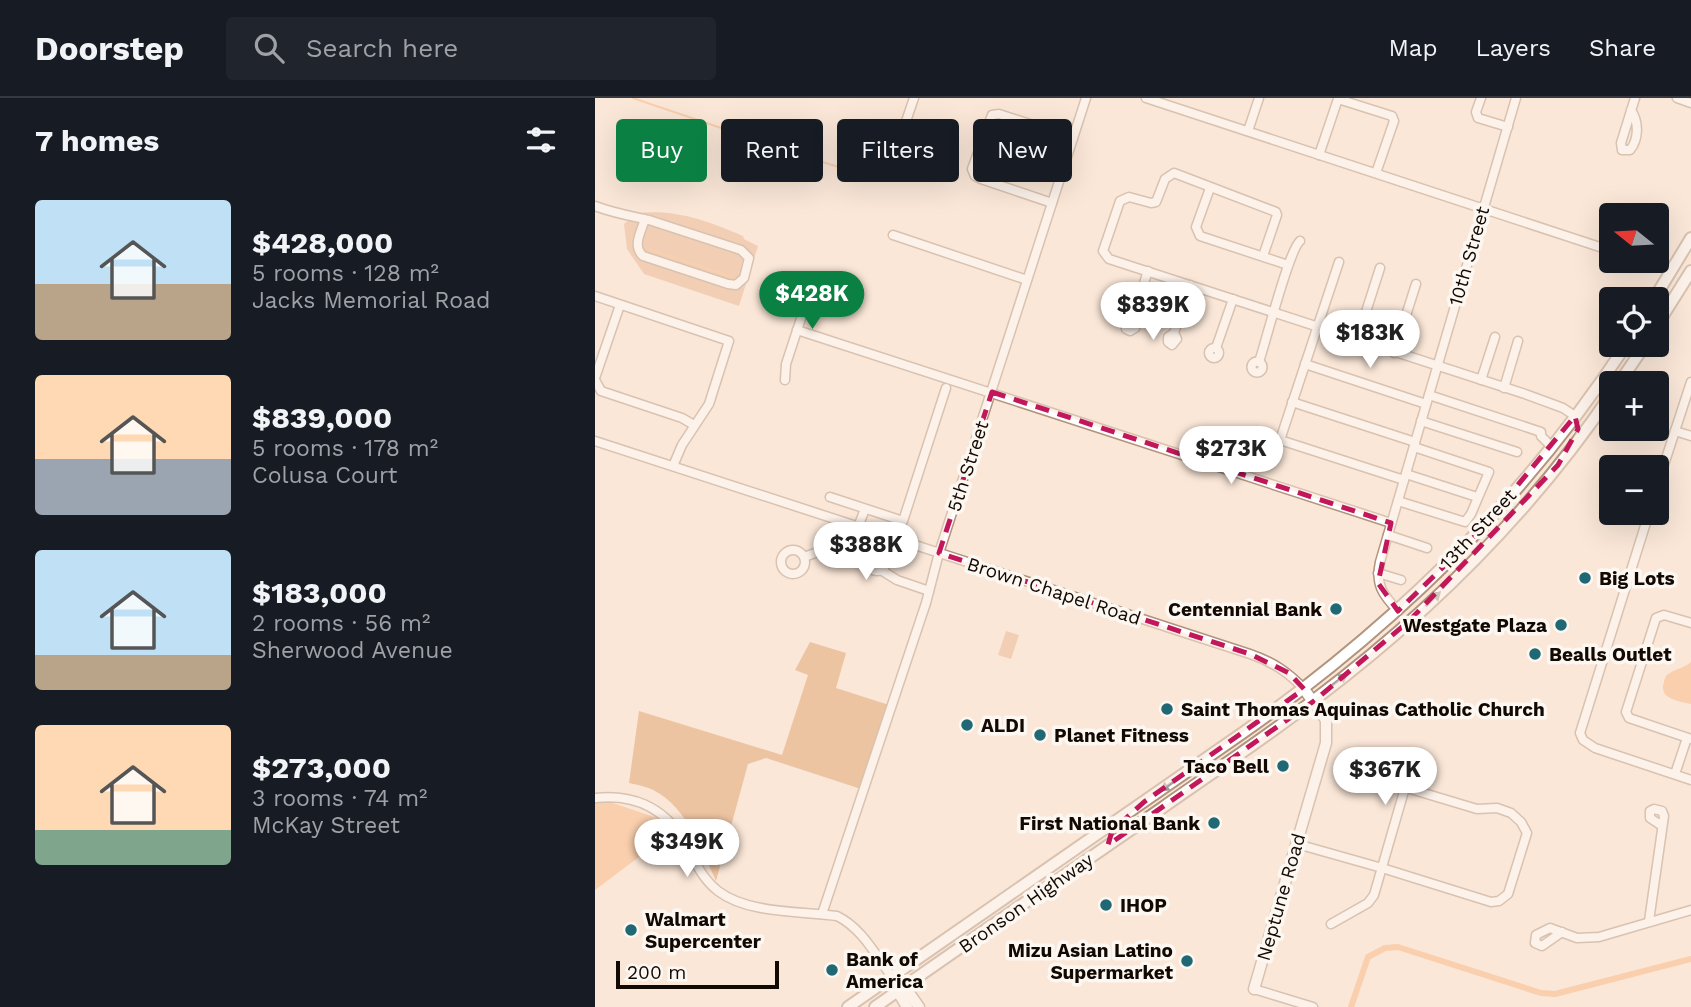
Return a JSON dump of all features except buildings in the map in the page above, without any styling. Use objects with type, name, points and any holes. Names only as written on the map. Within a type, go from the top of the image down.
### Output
[{"type":"highway","points":[[1661,287],[1691,238]]},
{"type":"highway","points":[[1669,306],[1690,274],[1684,263],[1691,248]]},
{"type":"highway","points":[[1669,294],[1674,286],[1672,270]]},
{"type":"highway","name":"13th Street","points":[[1144,802],[1304,689],[1398,611],[1478,533],[1552,447],[1618,357]]},
{"type":"highway","points":[[1628,370],[1633,357]]},
{"type":"highway","points":[[1628,370],[1637,357]]},
{"type":"highway","points":[[1589,425],[1584,414],[1615,371],[1615,361]]},
{"type":"highway","name":"13th Street","points":[[1176,798],[1314,701],[1392,637],[1489,543],[1564,457],[1599,411]]},
{"type":"highway","points":[[1564,457],[1577,429],[1575,416]]},
{"type":"highway","name":"Bronson Highway","points":[[875,1007],[1176,798]]},
{"type":"highway","points":[[1108,845],[1112,831],[1139,811],[1144,802]]},
{"type":"highway","name":"Bronson Highway","points":[[848,1007],[1144,802]]},
{"type":"highway","points":[[1085,861],[1098,845],[1100,832]]},
{"type":"highway","points":[[1005,918],[1007,908],[1023,894],[1035,877]]},
{"type":"main road","name":"Neptune Road","points":[[1254,989],[1326,743],[1327,720],[1304,689]]},
{"type":"main road","points":[[892,977],[919,1007]]},
{"type":"main road","points":[[901,989],[907,1007]]},
{"type":"street","points":[[907,119],[914,98]]},
{"type":"street","name":"5th Street","points":[[822,914],[929,591],[1086,98]]},
{"type":"street","points":[[1146,98],[1172,102],[1248,131],[1599,247]]},
{"type":"street","points":[[1248,131],[1259,98]]},
{"type":"street","points":[[1481,98],[1476,112],[1478,118],[1507,127]]},
{"type":"street","name":"10th Street","points":[[1378,573],[1516,98]]},
{"type":"street","points":[[1631,110],[1635,98]]},
{"type":"street","points":[[1319,155],[1338,99],[1378,111],[1392,116],[1394,121],[1376,173]]},
{"type":"street","points":[[1052,203],[981,179],[975,176],[972,169],[992,115],[999,114],[1073,138]]},
{"type":"street","points":[[1263,256],[1276,212],[1174,173],[1165,179],[1156,202],[1123,198],[1103,251],[1109,259],[1481,380],[1563,408],[1575,416]]},
{"type":"street","points":[[1210,188],[1196,227],[1197,233],[1288,265]]},
{"type":"street","points":[[595,206],[617,214],[645,219],[741,250],[749,258],[744,278],[736,285],[728,284],[643,256],[637,243],[645,219]]},
{"type":"street","points":[[893,235],[1027,280]]},
{"type":"street","points":[[1259,362],[1288,265],[1295,245],[1300,241]]},
{"type":"street","points":[[1339,262],[1280,440],[1477,497]]},
{"type":"street","points":[[1357,340],[1380,268]]},
{"type":"street","points":[[1132,319],[1147,271]]},
{"type":"street","points":[[785,380],[784,370],[814,279]]},
{"type":"street","points":[[1394,352],[1416,284]]},
{"type":"street","points":[[1174,334],[1190,285]]},
{"type":"street","points":[[595,296],[729,341],[709,404],[682,444],[673,466]]},
{"type":"street","points":[[1216,348],[1233,299]]},
{"type":"street","points":[[620,305],[595,379],[601,391],[682,418],[695,425]]},
{"type":"street","points":[[797,330],[1391,523]]},
{"type":"street","points":[[1481,380],[1495,337]]},
{"type":"street","points":[[1504,388],[1518,341]]},
{"type":"street","points":[[1305,364],[1541,432],[1541,436],[1552,447]]},
{"type":"street","points":[[1667,455],[1691,382]]},
{"type":"street","points":[[830,497],[903,522],[946,388]]},
{"type":"street","points":[[1292,402],[1489,472],[1465,522],[1398,501]]},
{"type":"street","points":[[1421,421],[1517,453]]},
{"type":"street","points":[[1675,431],[1691,436]]},
{"type":"street","name":"Brown Chapel Road","points":[[595,441],[1268,660],[1289,673],[1304,689]]},
{"type":"street","points":[[858,527],[865,509]]},
{"type":"street","points":[[1645,525],[1580,726],[1583,740],[1595,748],[1691,780]]},
{"type":"street","points":[[1388,535],[1427,548]]},
{"type":"street","points":[[880,554],[886,537]]},
{"type":"street","points":[[804,557],[829,548],[869,559]]},
{"type":"street","points":[[869,559],[880,554]]},
{"type":"street","points":[[880,554],[886,561],[881,570]]},
{"type":"street","points":[[869,559],[871,568],[929,591]]},
{"type":"street","points":[[1398,611],[1382,593],[1378,573],[1401,580]]},
{"type":"street","points":[[1675,775],[1689,738],[1629,718],[1626,712],[1656,618],[1664,614],[1691,623]]},
{"type":"street","points":[[1331,924],[1368,903],[1374,895],[1415,753]]},
{"type":"street","points":[[1297,845],[1382,867],[1491,902],[1499,901],[1508,894],[1527,833],[1521,822],[1511,813],[1497,808],[1477,809],[1406,788]]},
{"type":"street","points":[[595,798],[613,796],[640,801],[661,812],[681,836],[702,876],[718,891],[735,901],[837,916],[855,927],[892,977]]},
{"type":"street","points":[[1650,921],[1651,893],[1662,827]]},
{"type":"street","points":[[1562,932],[1577,938],[1599,937],[1691,910]]},
{"type":"street","points":[[1254,989],[1313,1007]]},
{"type":"highlighted area","points":[[992,392],[1391,523],[1378,583],[1398,611],[1478,533],[1575,416],[1578,429],[1558,465],[1409,621],[1314,701],[1108,845],[1112,831],[1144,802],[1304,689],[1289,673],[1250,654],[939,553]]},
{"type":"shaded area","points":[[638,213],[692,217],[743,236],[758,246],[739,306],[644,274],[627,249],[624,224]]},
{"type":"shaded area","points":[[1006,631],[1019,635],[1011,659],[998,655]]},
{"type":"shaded area","points":[[810,642],[846,653],[836,688],[889,705],[861,789],[766,758],[748,764],[716,881],[699,843],[676,808],[655,791],[629,783],[639,711],[782,755],[808,675],[795,670]]},
{"type":"shaded area","points":[[1691,662],[1691,704],[1667,696],[1663,688],[1668,675]]},
{"type":"shaded area","points":[[604,800],[657,818],[668,835],[595,890],[595,803]]},
{"type":"waterway","points":[[633,98],[721,128]]},
{"type":"waterway","points":[[823,162],[837,166]]},
{"type":"waterway","points":[[650,250],[730,276]]},
{"type":"waterway","points":[[1351,1007],[1368,957],[1385,948],[1398,947],[1541,993],[1555,994],[1691,959]]},
{"type":"place","name":"Big Lots","points":[[1585,578]]},
{"type":"place","name":"Centennial Bank","points":[[1336,609]]},
{"type":"place","name":"Westgate Plaza","points":[[1561,625]]},
{"type":"place","name":"Bealls Outlet","points":[[1535,654]]},
{"type":"place","name":"Saint Thomas Aquinas Catholic Church","points":[[1167,709]]},
{"type":"place","name":"ALDI","points":[[967,725]]},
{"type":"place","name":"Planet Fitness","points":[[1040,735]]},
{"type":"place","name":"Taco Bell","points":[[1283,766]]},
{"type":"place","name":"First National Bank","points":[[1214,823]]},
{"type":"place","name":"IHOP","points":[[1106,905]]},
{"type":"place","name":"Walmart Supercenter","points":[[631,930]]},
{"type":"place","name":"Mizu Asian Latino Supermarket","points":[[1187,961]]},
{"type":"place","name":"Bank of America","points":[[832,970]]}]
